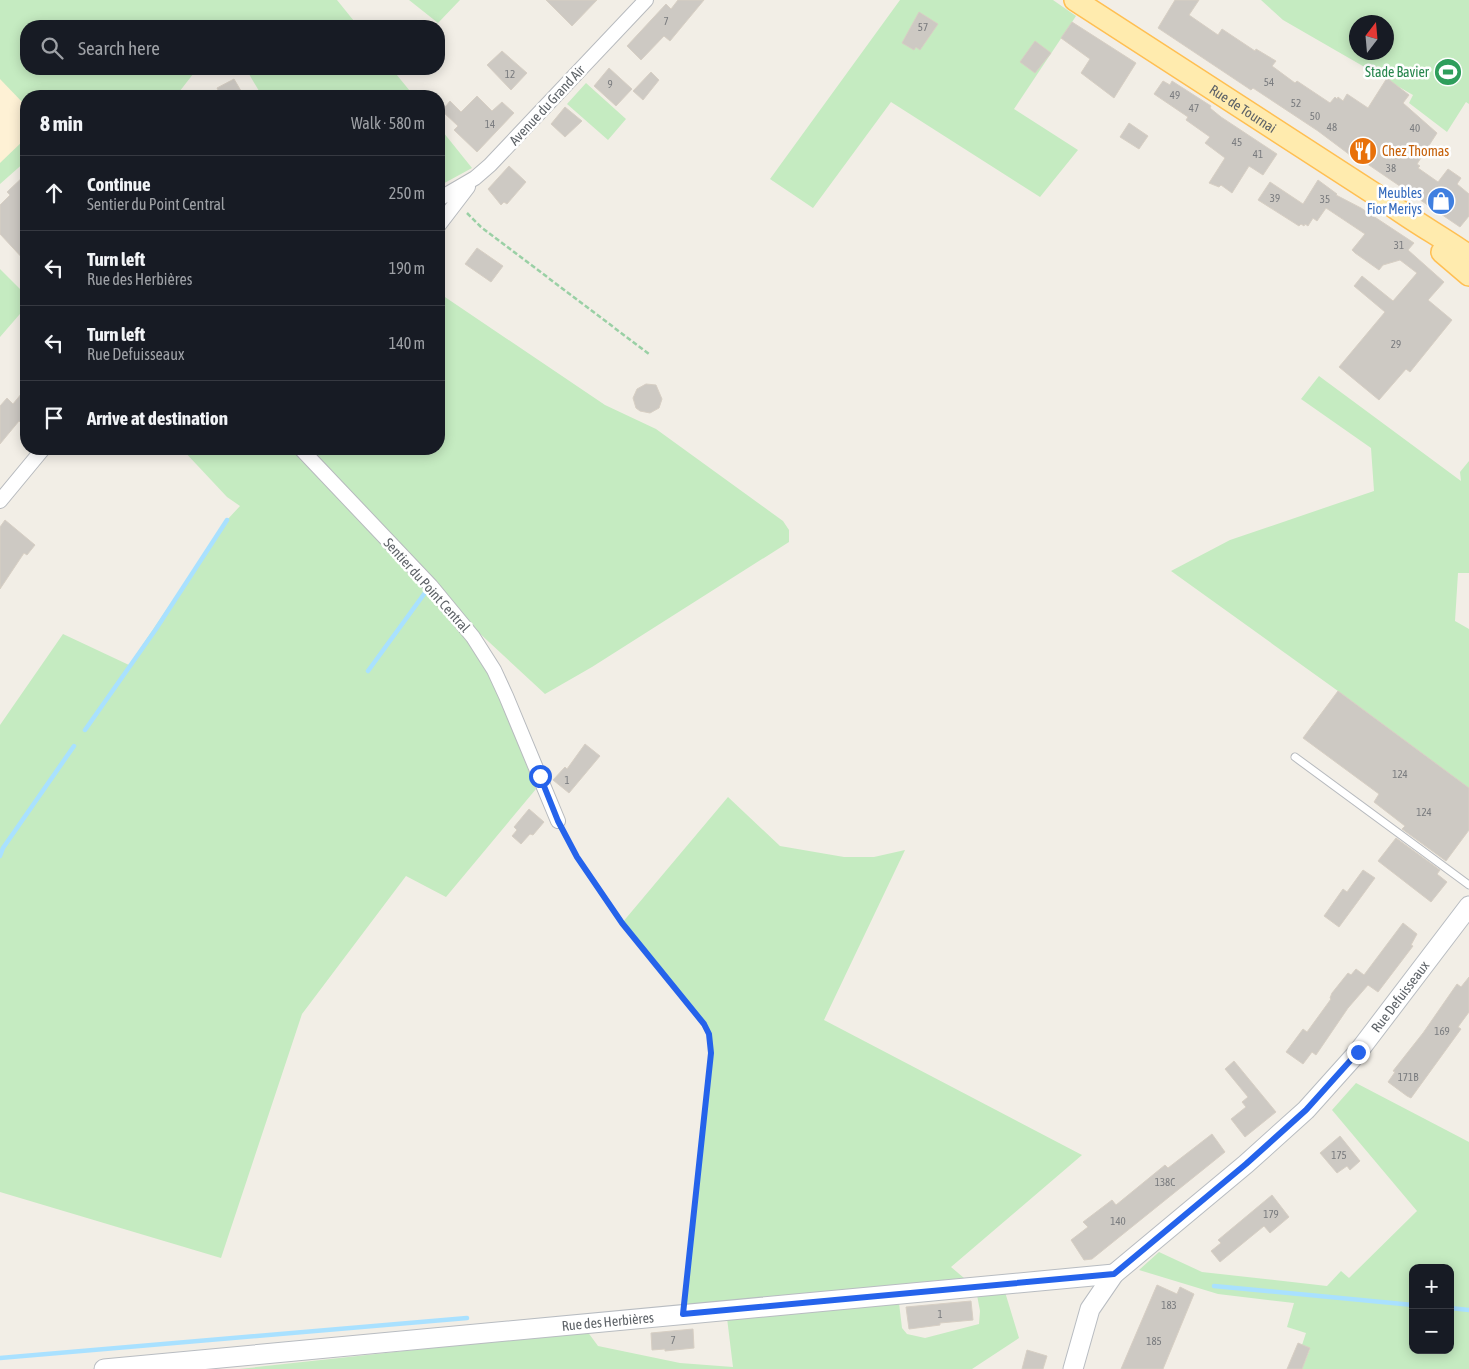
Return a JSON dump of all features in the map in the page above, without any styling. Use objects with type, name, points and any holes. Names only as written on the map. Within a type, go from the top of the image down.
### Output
[{"type":"main road","name":"Rue de Tournai","points":[[1076,0],[1469,256]]},
{"type":"main road","name":"Rue de Tournai","points":[[1409,218],[1422,236],[1469,275]]},
{"type":"street","name":"Avenue du Grand Air","points":[[445,196],[475,178],[646,0]]},
{"type":"street","points":[[445,217],[475,178]]},
{"type":"street","points":[[0,502],[38,455]]},
{"type":"street","name":"Sentier du Point Central","points":[[307,455],[431,586],[473,637],[494,670],[558,821]]},
{"type":"street","name":"Rue Defuisseaux","points":[[1073,1369],[1090,1309],[1114,1274],[1246,1164],[1306,1110],[1358,1052],[1469,906]]},
{"type":"street","name":"Rue des Herbières","points":[[104,1369],[1114,1274]]},
{"type":"lane","points":[[1295,757],[1469,886]]},
{"type":"path","points":[[457,200],[481,227],[649,354]]},
{"type":"path","points":[[558,821],[577,857],[622,923],[687,1001],[709,1034],[711,1053],[683,1314]]},
{"type":"green space","points":[[0,0],[337,0],[353,20],[20,20],[20,75],[192,75],[181,90],[20,90],[20,166],[0,184]]},
{"type":"green space","points":[[409,0],[460,0],[441,20],[434,20]]},
{"type":"green space","points":[[900,0],[1053,0],[1076,16],[1014,109],[1078,150],[1040,197],[891,102],[813,208],[770,179]]},
{"type":"green space","points":[[1261,0],[1469,0],[1469,104],[1466,102],[1447,132],[1409,103],[1413,95],[1352,60],[1394,60],[1394,15],[1349,15],[1349,58],[1283,20]]},
{"type":"green space","points":[[250,75],[397,75],[409,90],[258,90]]},
{"type":"green space","points":[[586,83],[626,119],[608,140],[567,104]]},
{"type":"green space","points":[[445,134],[472,168],[445,183]]},
{"type":"green space","points":[[0,269],[20,289],[20,314],[0,337]]},
{"type":"green space","points":[[445,297],[605,405],[656,429],[783,521],[789,530],[789,542],[592,667],[545,694],[462,617],[312,455],[445,455]]},
{"type":"green space","points":[[1319,376],[1461,481],[1460,472],[1469,461],[1469,573],[1458,573],[1455,621],[1469,629],[1469,788],[1171,571],[1230,540],[1374,491],[1371,448],[1301,399]]},
{"type":"green space","points":[[188,455],[301,455],[427,590],[462,633],[492,678],[536,789],[446,897],[406,876],[302,1014],[221,1258],[0,1192],[0,725],[63,634],[129,665],[227,520],[240,506],[227,497]]},
{"type":"green space","points":[[728,797],[780,846],[844,857],[874,857],[905,850],[824,1020],[1082,1155],[951,1267],[964,1278],[684,1305],[711,1042],[705,1025],[694,1010],[622,923]]},
{"type":"green space","points":[[1356,1083],[1469,1142],[1469,1369],[1302,1369],[1310,1349],[1302,1345],[1306,1333],[1287,1327],[1294,1303],[1218,1294],[1139,1270],[1159,1252],[1202,1272],[1327,1286],[1341,1271],[1349,1278],[1417,1211],[1332,1110]]},
{"type":"green space","points":[[1005,1292],[1019,1338],[972,1369],[239,1369],[587,1331],[598,1346],[680,1363],[733,1367],[727,1318],[899,1303],[902,1328],[907,1334],[925,1338],[979,1324],[980,1311],[977,1295]]},
{"type":"sand","points":[[0,79],[20,100],[20,144],[0,163]]},
{"type":"building","points":[[546,0],[597,0],[572,26]]},
{"type":"building","points":[[678,0],[704,0],[670,41],[664,36],[641,60],[627,46],[666,4],[671,9]]},
{"type":"building","points":[[1175,0],[1199,0],[1189,15],[1218,35],[1222,29],[1255,51],[1256,49],[1276,61],[1272,66],[1295,83],[1297,81],[1330,103],[1335,97],[1343,101],[1347,94],[1368,108],[1387,78],[1409,95],[1403,103],[1437,133],[1417,164],[1420,166],[1418,168],[1438,182],[1448,169],[1461,178],[1457,184],[1469,194],[1469,216],[1460,227],[1363,161],[1350,155],[1318,131],[1253,88],[1251,90],[1158,28]]},
{"type":"building","points":[[919,12],[938,24],[920,50],[916,47],[914,50],[902,43]]},
{"type":"building","points":[[1072,22],[1136,63],[1114,98],[1081,73],[1090,59],[1061,38]]},
{"type":"building","points":[[1035,41],[1051,53],[1035,73],[1020,62]]},
{"type":"building","points":[[502,51],[527,73],[511,90],[487,65]]},
{"type":"building","points":[[609,68],[632,89],[616,106],[594,86]]},
{"type":"building","points":[[651,72],[659,80],[643,100],[633,91]]},
{"type":"building","points":[[234,79],[240,90],[218,90],[217,88]]},
{"type":"building","points":[[1163,81],[1170,85],[1172,81],[1211,106],[1210,108],[1221,117],[1277,154],[1263,175],[1249,166],[1232,193],[1221,185],[1219,187],[1209,183],[1225,158],[1205,143],[1210,137],[1186,120],[1188,117],[1154,94]]},
{"type":"building","points":[[477,96],[492,111],[502,102],[514,113],[477,152],[454,130],[458,126],[445,114],[445,107],[450,101],[461,112]]},
{"type":"building","points":[[565,107],[582,121],[565,137],[551,124]]},
{"type":"building","points":[[1129,123],[1148,136],[1139,149],[1120,137]]},
{"type":"building","points":[[509,166],[526,182],[507,204],[504,202],[501,205],[488,189]]},
{"type":"building","points":[[20,180],[20,256],[0,234],[0,205],[10,195],[7,192]]},
{"type":"building","points":[[1318,180],[1336,195],[1361,208],[1414,243],[1408,250],[1444,282],[1428,300],[1452,320],[1410,372],[1406,369],[1379,400],[1339,367],[1385,312],[1354,286],[1362,276],[1393,301],[1417,273],[1400,260],[1383,265],[1379,270],[1355,253],[1352,250],[1365,234],[1326,208],[1317,221],[1313,218],[1308,226],[1301,224],[1299,226],[1258,200],[1270,182],[1303,204]]},
{"type":"building","points":[[477,248],[503,266],[491,282],[465,264]]},
{"type":"building","points":[[646,384],[656,385],[662,399],[659,408],[650,413],[636,408],[633,398],[637,389]]},
{"type":"building","points":[[20,395],[20,422],[0,444],[0,406],[7,398],[13,404]]},
{"type":"building","points":[[5,520],[35,545],[27,555],[24,553],[0,589],[0,527]]},
{"type":"building","points":[[1338,691],[1469,788],[1469,830],[1446,861],[1402,829],[1405,826],[1374,802],[1379,794],[1303,738]]},
{"type":"building","points":[[585,744],[600,756],[569,793],[553,780],[565,767],[567,769]]},
{"type":"building","points":[[529,809],[544,822],[533,835],[530,834],[521,844],[512,836],[517,830],[514,827]]},
{"type":"building","points":[[1396,838],[1440,870],[1437,874],[1447,882],[1431,902],[1378,861]]},
{"type":"building","points":[[1363,870],[1375,878],[1339,927],[1324,916],[1343,889],[1347,892]]},
{"type":"building","points":[[1403,923],[1417,934],[1411,945],[1413,946],[1378,992],[1368,985],[1348,1008],[1316,1055],[1312,1052],[1303,1064],[1286,1052],[1303,1029],[1307,1032],[1331,999],[1332,993],[1348,973],[1351,975],[1356,969],[1364,975]]},
{"type":"building","points":[[1469,977],[1469,1012],[1458,1027],[1461,1029],[1411,1098],[1407,1096],[1388,1082],[1395,1072],[1393,1071],[1423,1033],[1457,984],[1461,987]]},
{"type":"building","points":[[1234,1061],[1276,1112],[1245,1137],[1231,1119],[1246,1107],[1242,1102],[1248,1097],[1225,1069]]},
{"type":"building","points":[[1212,1134],[1225,1152],[1092,1259],[1084,1260],[1071,1240],[1088,1227],[1083,1222],[1112,1200],[1116,1205],[1165,1165],[1168,1168]]},
{"type":"building","points":[[1340,1136],[1360,1161],[1350,1170],[1347,1166],[1337,1173],[1320,1153]]},
{"type":"building","points":[[1272,1195],[1289,1217],[1270,1233],[1264,1226],[1220,1262],[1211,1251],[1221,1243],[1218,1240]]},
{"type":"building","points":[[1157,1285],[1177,1294],[1180,1287],[1194,1294],[1163,1369],[1121,1369]]},
{"type":"building","points":[[971,1301],[973,1320],[940,1323],[940,1325],[909,1329],[906,1307]]},
{"type":"building","points":[[693,1329],[694,1348],[665,1351],[665,1349],[652,1350],[651,1333]]},
{"type":"building","points":[[1298,1343],[1310,1348],[1302,1369],[1287,1369]]},
{"type":"building","points":[[1027,1350],[1047,1356],[1043,1369],[1022,1369]]},
{"type":"waterway","points":[[85,730],[156,629],[227,520]]},
{"type":"waterway","points":[[368,671],[427,590]]},
{"type":"waterway","points":[[0,856],[3,848],[74,746]]},
{"type":"waterway","points":[[1214,1286],[1409,1305]]},
{"type":"waterway","points":[[1454,1308],[1469,1310]]},
{"type":"waterway","points":[[0,1358],[467,1318]]},
{"type":"place","name":"Stade Bavier","points":[[1448,72]]},
{"type":"place","name":"Chez Thomas","points":[[1363,151]]},
{"type":"place","name":"Meubles Fior Meriys","points":[[1441,201]]},
{"type":"route","points":[[540,776],[558,821],[577,857],[622,923],[687,1001],[709,1034],[711,1053],[683,1314],[1114,1274],[1246,1164],[1306,1110],[1358,1052]]}]
